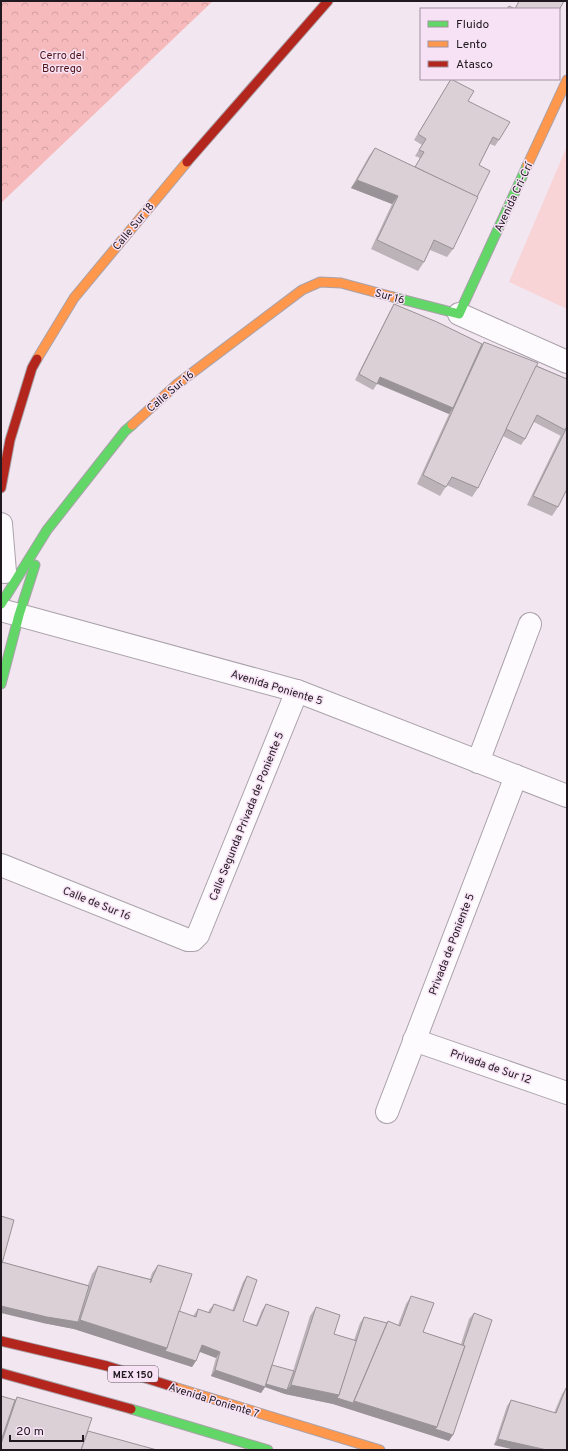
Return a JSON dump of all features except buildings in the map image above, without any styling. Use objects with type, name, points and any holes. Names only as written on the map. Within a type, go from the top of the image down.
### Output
[{"type":"main road","name":"Calle Sur 18","points":[[1,488],[10,440],[32,368],[74,298],[183,166],[328,1]]},
{"type":"main road","name":"Avenida Cri-Crí","points":[[459,314],[567,80]]},
{"type":"main road","name":"Sur 16","points":[[320,282],[341,283],[459,314]]},
{"type":"main road","name":"Calle Sur 16","points":[[1,684],[7,610],[47,530],[125,431],[176,384],[302,290],[320,282]]},
{"type":"main road","name":"Calle Sur 16","points":[[7,610],[47,530]]},
{"type":"main road","points":[[3,574],[47,530]]},
{"type":"main road","name":"Avenida Poniente 7","points":[[1,1342],[107,1366],[380,1450]]},
{"type":"main road","points":[[1,1373],[90,1397],[261,1449]]},
{"type":"street","points":[[459,314],[567,362]]},
{"type":"street","points":[[1,524],[3,574]]},
{"type":"street","name":"Avenida Poniente 5","points":[[7,610],[297,691],[567,796]]},
{"type":"street","points":[[478,762],[530,624]]},
{"type":"street","name":"Calle Segunda Privada de Poniente 5","points":[[193,940],[198,935],[297,691]]},
{"type":"street","name":"Privada de Poniente 5","points":[[387,1112],[516,776]]},
{"type":"street","name":"Calle de Sur 16","points":[[1,865],[188,940],[193,940]]},
{"type":"street","name":"Privada de Sur 12","points":[[414,1040],[567,1092]]},
{"type":"shaded area","points":[[567,146],[567,309],[509,282]]},
{"type":"green space","name":"Cerro del Borrego","points":[[1,1],[213,1],[1,203]]},
{"type":"traffic: fast","points":[[393,297],[459,314],[527,166]]},
{"type":"traffic: fast","points":[[1,604],[47,530],[125,431],[132,425]]},
{"type":"traffic: fast","points":[[1,684],[19,615],[35,565]]},
{"type":"traffic: fast","points":[[131,1409],[268,1450]]},
{"type":"traffic: slow","points":[[527,166],[567,80]]},
{"type":"traffic: slow","points":[[37,359],[74,298],[187,162]]},
{"type":"traffic: slow","points":[[132,425],[176,385],[302,290],[320,282],[341,283],[393,297]]},
{"type":"traffic: slow","points":[[174,1387],[380,1450]]},
{"type":"traffic: jam","points":[[187,162],[328,1]]},
{"type":"traffic: jam","points":[[1,488],[10,440],[32,368],[37,359]]},
{"type":"traffic: jam","points":[[1,1341],[107,1366],[174,1387]]},
{"type":"traffic: jam","points":[[1,1373],[131,1409]]}]
